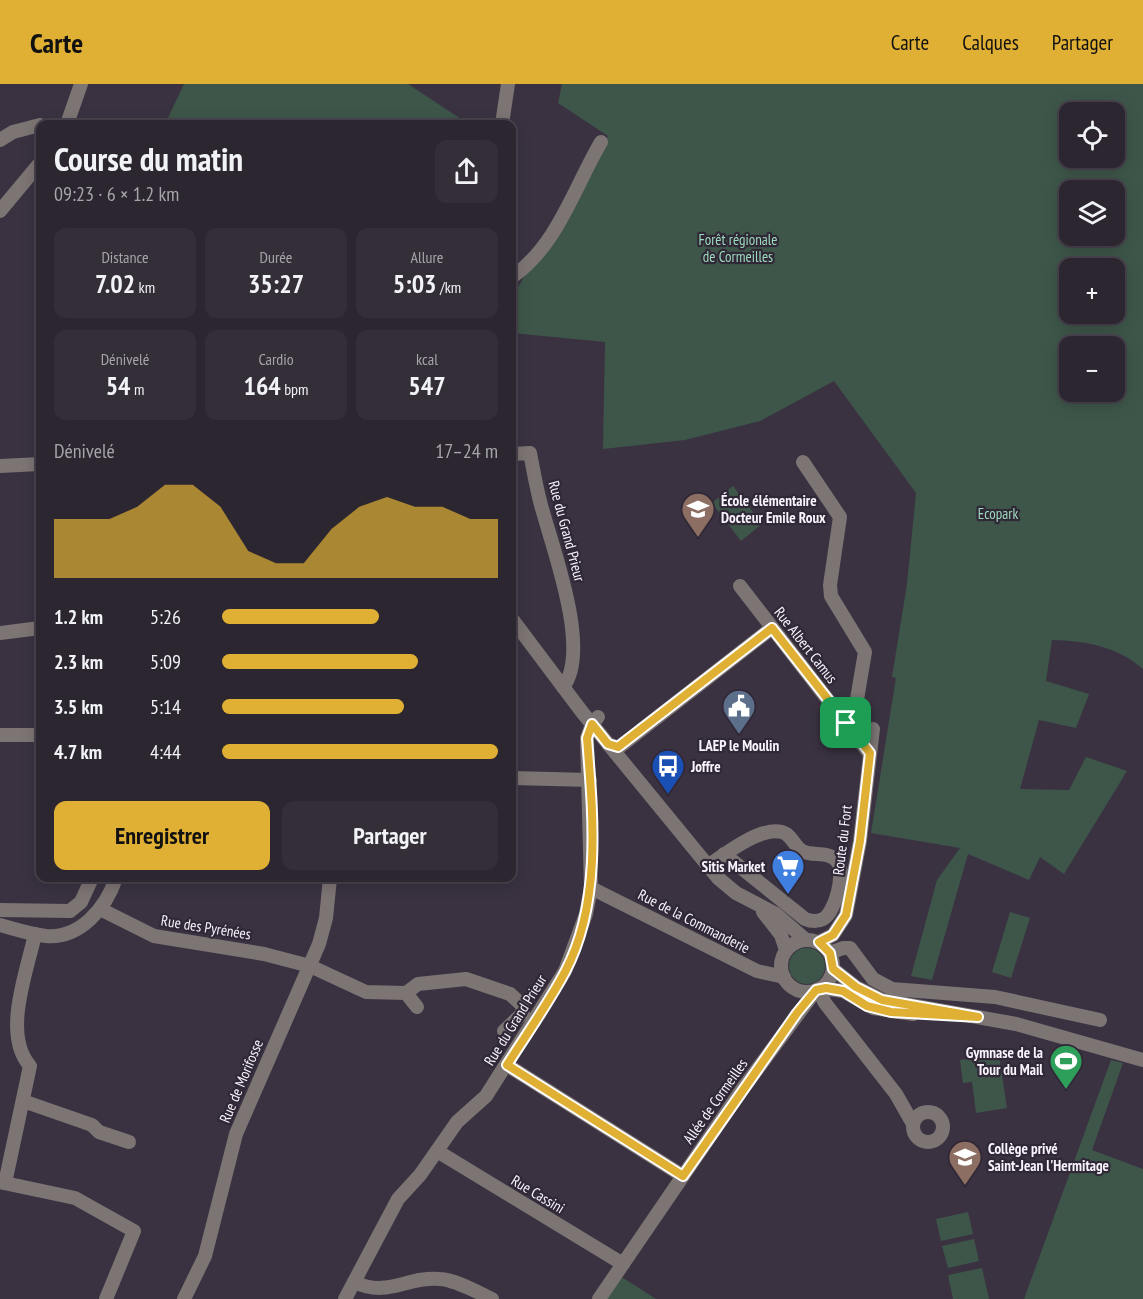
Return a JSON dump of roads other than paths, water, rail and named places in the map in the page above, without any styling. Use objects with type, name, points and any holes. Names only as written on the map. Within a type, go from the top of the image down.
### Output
[{"type":"street","points":[[68,120],[81,84]]},
{"type":"street","points":[[503,120],[508,84]]},
{"type":"street","points":[[0,140],[13,132],[36,126]]},
{"type":"street","points":[[516,274],[541,250],[601,142]]},
{"type":"street","points":[[0,211],[36,168]]},
{"type":"street","name":"Rue du Grand Prieur","points":[[516,454],[530,453],[542,511],[569,601],[572,669],[564,685]]},
{"type":"street","points":[[803,462],[840,517],[830,585],[831,596],[865,652],[854,717],[846,723]]},
{"type":"street","points":[[0,466],[36,464]]},
{"type":"street","name":"Rue Albert Camus","points":[[740,586],[870,753]]},
{"type":"street","points":[[516,624],[564,685],[582,712],[595,721]]},
{"type":"street","points":[[0,633],[36,628]]},
{"type":"street","points":[[614,745],[772,628]]},
{"type":"street","points":[[564,685],[578,695],[595,721],[727,886],[758,906],[776,914],[830,953],[833,969],[829,980],[818,989]]},
{"type":"street","name":"Rue du Grand Prieur","points":[[345,1299],[398,1199],[457,1122],[486,1096],[565,971],[586,914],[591,888],[590,780],[587,738],[595,721]]},
{"type":"street","name":"Route du Fort","points":[[812,941],[833,935],[846,915],[860,841],[873,729]]},
{"type":"street","points":[[0,735],[36,735]]},
{"type":"street","points":[[516,778],[590,780]]},
{"type":"street","points":[[709,865],[724,854],[752,839],[780,832],[788,835],[803,852],[831,856],[840,866],[842,877],[828,914],[823,919],[810,921],[724,854]]},
{"type":"street","points":[[0,910],[70,911],[81,902],[90,882]]},
{"type":"street","points":[[0,925],[36,934],[53,936],[67,933],[85,924],[100,909],[114,882]]},
{"type":"street","name":"Rue de Morifosse","points":[[184,1299],[205,1256],[236,1134],[310,966],[326,918],[330,882]]},
{"type":"street","name":"Rue de la Commanderie","points":[[591,888],[757,971],[784,977]]},
{"type":"street","points":[[758,906],[776,926],[786,950]]},
{"type":"street","name":"Rue des Pyrénées","points":[[100,909],[154,936],[230,947],[310,966],[366,992],[406,993]]},
{"type":"street","points":[[36,934],[16,1025],[18,1048],[30,1066],[3,1182],[75,1198],[134,1231],[106,1299]]},
{"type":"street","points":[[797,1013],[801,999],[797,990],[784,977],[781,966],[786,950],[797,942],[812,941]]},
{"type":"street","points":[[830,953],[850,948],[873,979],[892,989],[995,997],[1100,1020]]},
{"type":"street","points":[[833,969],[856,987],[882,1000],[1040,1030],[1143,1060]]},
{"type":"street","points":[[417,1007],[406,993],[418,984],[458,979],[471,981],[510,994],[522,1005],[523,1013],[504,1031]]},
{"type":"street","points":[[818,989],[825,1003],[904,1108],[916,1135],[922,1141],[931,1141],[939,1137],[943,1129],[941,1120],[931,1112],[922,1113],[904,1108]]},
{"type":"street","name":"Allée de Cormeilles","points":[[599,1299],[797,1013],[818,989]]},
{"type":"street","points":[[797,990],[843,991],[867,1006],[891,1012],[978,1017]]},
{"type":"street","points":[[515,1021],[530,1029]]},
{"type":"street","points":[[507,1065],[683,1176]]},
{"type":"street","points":[[23,1101],[92,1125],[99,1132],[129,1142]]},
{"type":"street","points":[[913,1124],[922,1113]]},
{"type":"street","name":"Rue Cassini","points":[[437,1151],[623,1264]]},
{"type":"street","points":[[354,1282],[370,1289],[382,1290],[437,1278],[492,1299]]},
{"type":"place","name":"École élémentaire Docteur Emile Roux","points":[[698,538]]},
{"type":"place","name":"LAEP le Moulin","points":[[739,735]]},
{"type":"place","name":"Joffre","points":[[668,795]]},
{"type":"place","name":"Sitis Market","points":[[788,895]]},
{"type":"place","name":"Gymnase de la Tour du Mail","points":[[1066,1090]]},
{"type":"place","name":"Collège privé Saint-Jean l'Hermitage","points":[[965,1186]]},
{"type":"park label","name":"Forêt régionale de Cormeilles","points":[[738,248]]},
{"type":"park label","name":"Ecopark","points":[[998,513]]}]
